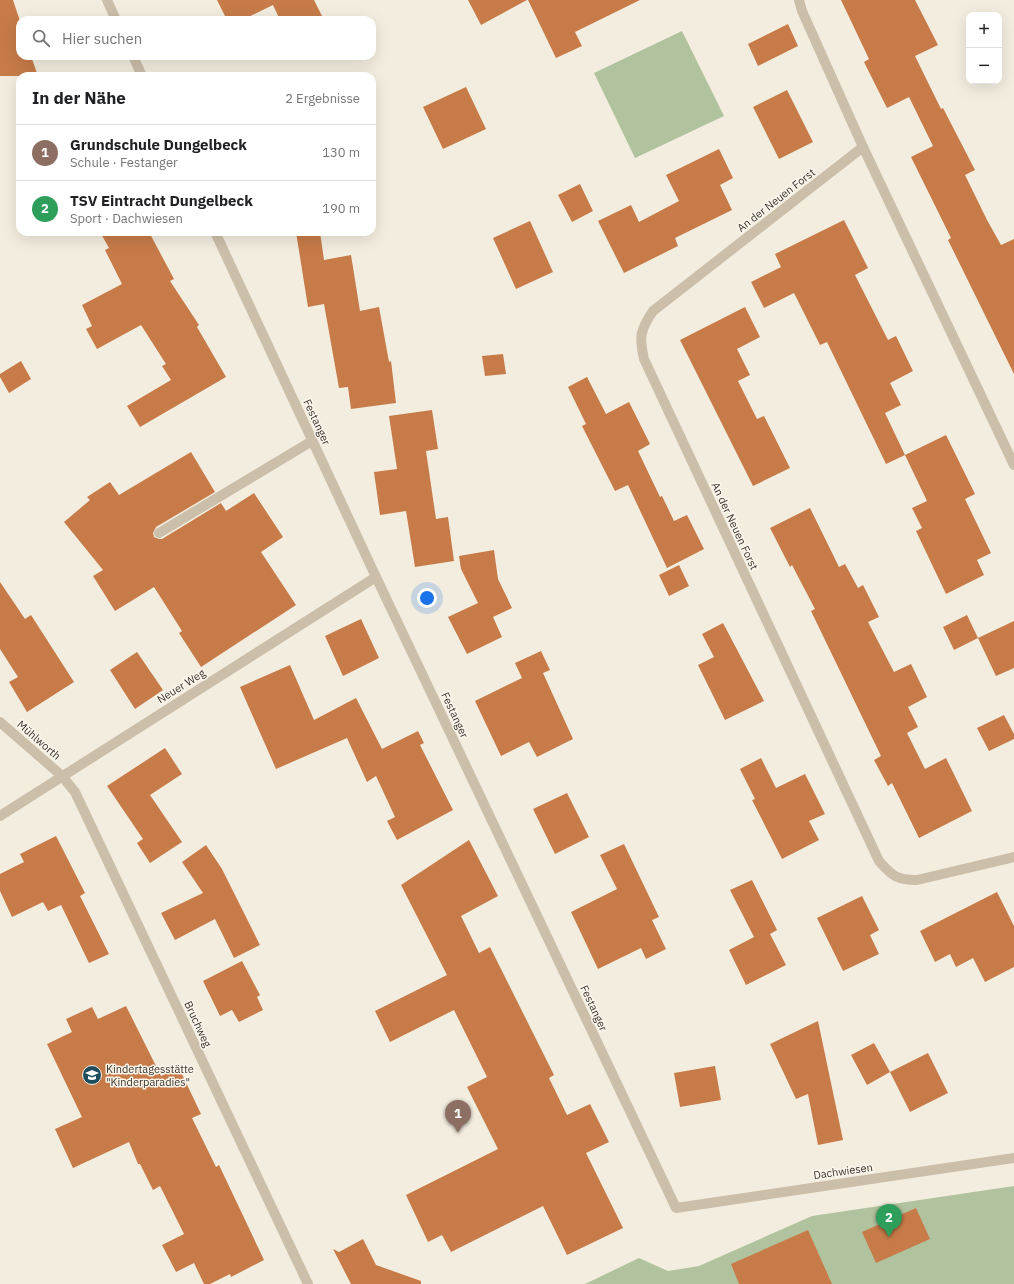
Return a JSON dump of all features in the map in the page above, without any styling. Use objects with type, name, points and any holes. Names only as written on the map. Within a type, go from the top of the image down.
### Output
[{"type":"street","points":[[107,0],[114,16]]},
{"type":"street","points":[[800,0],[802,11],[863,147],[1014,465]]},
{"type":"street","points":[[135,60],[140,72]]},
{"type":"street","name":"An der Neuen Forst","points":[[863,147],[653,311],[643,325],[640,342],[647,366],[879,861],[890,874],[903,880],[918,880],[1014,857]]},
{"type":"street","name":"Festanger","points":[[217,236],[376,577],[676,1208]]},
{"type":"street","points":[[159,533],[312,441]]},
{"type":"street","name":"Neuer Weg","points":[[0,816],[376,577]]},
{"type":"street","name":"Mühlworth","points":[[0,722],[62,776]]},
{"type":"street","name":"Bruchweg","points":[[62,776],[75,792],[308,1284]]},
{"type":"street","name":"Dachwiesen","points":[[676,1208],[1014,1158]]},
{"type":"green space","points":[[682,31],[724,116],[635,158],[594,73]]},
{"type":"green space","points":[[1014,1186],[1014,1284],[585,1284],[639,1258],[668,1271],[699,1266],[812,1216]]},
{"type":"building","points":[[0,0],[13,0],[18,16],[16,16],[16,60],[32,60],[37,72],[16,72],[16,76],[0,76]]},
{"type":"building","points":[[217,0],[314,0],[322,16],[278,16],[273,5],[250,16],[225,16]]},
{"type":"building","points":[[468,0],[527,0],[481,25]]},
{"type":"building","points":[[528,0],[640,0],[575,32],[582,46],[556,58]]},
{"type":"building","points":[[841,0],[915,0],[938,45],[915,56],[941,109],[943,108],[975,170],[965,175],[987,220],[1001,245],[1014,239],[1014,374],[948,240],[951,238],[911,157],[933,146],[909,97],[887,108],[864,62],[869,59]]},
{"type":"building","points":[[788,24],[798,46],[758,66],[748,44]]},
{"type":"building","points":[[466,87],[486,129],[443,149],[423,107]]},
{"type":"building","points":[[787,90],[813,142],[779,159],[753,107]]},
{"type":"building","points":[[719,149],[733,178],[720,185],[732,210],[675,238],[678,246],[624,273],[598,221],[631,205],[639,222],[679,201],[666,175]]},
{"type":"building","points":[[580,184],[593,211],[572,222],[558,195]]},
{"type":"building","points":[[844,220],[868,268],[855,275],[888,340],[896,336],[913,371],[890,383],[901,405],[885,413],[905,455],[886,464],[827,342],[820,345],[794,293],[764,308],[751,282],[781,267],[775,254]]},
{"type":"building","points":[[530,221],[553,272],[516,289],[493,238]]},
{"type":"building","points":[[102,236],[151,236],[174,279],[170,281],[199,325],[197,327],[226,377],[140,427],[127,406],[171,380],[162,366],[166,364],[141,325],[97,349],[86,329],[92,326],[82,305],[122,284],[105,250],[109,248]]},
{"type":"building","points":[[297,236],[321,236],[324,260],[351,255],[360,311],[379,307],[389,362],[391,361],[396,403],[351,409],[348,387],[339,388],[324,304],[308,307]]},
{"type":"building","points":[[745,307],[760,337],[737,349],[750,375],[738,381],[757,419],[764,416],[790,468],[753,486],[680,340]]},
{"type":"building","points":[[503,354],[506,374],[485,376],[482,356]]},
{"type":"building","points":[[21,361],[31,379],[9,393],[0,377],[0,374]]},
{"type":"building","points":[[587,377],[606,414],[629,402],[650,444],[638,451],[660,497],[662,496],[674,521],[687,515],[704,549],[667,568],[628,485],[615,491],[582,426],[586,424],[568,387]]},
{"type":"building","points":[[432,410],[438,449],[426,451],[436,519],[448,517],[454,561],[415,567],[406,511],[380,515],[374,472],[397,469],[389,416]]},
{"type":"building","points":[[946,435],[975,494],[965,499],[991,553],[977,560],[984,575],[946,594],[916,531],[922,528],[912,508],[927,501],[905,455]]},
{"type":"building","points":[[191,452],[215,492],[156,527],[153,533],[154,537],[162,539],[221,503],[226,511],[254,493],[283,537],[261,552],[296,605],[201,667],[179,633],[182,631],[154,587],[115,611],[93,576],[103,570],[64,522],[90,500],[87,497],[110,482],[119,495]]},
{"type":"building","points":[[810,508],[839,567],[845,564],[858,588],[863,585],[879,617],[868,622],[894,672],[911,664],[927,697],[908,707],[918,727],[907,733],[925,769],[946,758],[972,811],[919,838],[892,783],[888,786],[874,760],[881,756],[811,611],[815,609],[792,565],[790,567],[770,528]]},
{"type":"building","points":[[494,550],[498,579],[512,608],[493,617],[502,637],[467,654],[448,617],[478,603],[461,569],[459,556]]},
{"type":"building","points":[[679,565],[689,586],[669,596],[659,575]]},
{"type":"building","points":[[0,582],[25,619],[31,615],[74,682],[27,712],[9,682],[18,677],[0,649]]},
{"type":"building","points":[[967,615],[978,638],[954,650],[943,627]]},
{"type":"building","points":[[361,619],[379,658],[343,676],[325,636]]},
{"type":"building","points":[[1014,621],[1014,668],[996,676],[978,638]]},
{"type":"building","points":[[723,623],[764,701],[725,720],[698,665],[714,657],[702,634]]},
{"type":"building","points":[[541,651],[550,670],[543,673],[573,739],[537,757],[529,742],[501,756],[475,701],[522,678],[515,663]]},
{"type":"building","points":[[137,652],[163,690],[135,709],[110,670]]},
{"type":"building","points":[[290,665],[314,720],[356,698],[382,749],[418,731],[424,743],[420,745],[453,810],[397,840],[387,821],[395,817],[376,776],[367,782],[347,738],[276,769],[240,687]]},
{"type":"building","points":[[1004,715],[1014,734],[1014,739],[989,751],[977,728]]},
{"type":"building","points":[[165,748],[182,774],[150,795],[182,842],[150,863],[137,843],[143,839],[107,786]]},
{"type":"building","points":[[761,758],[776,788],[805,774],[825,814],[809,821],[819,840],[782,859],[752,800],[755,799],[740,769]]},
{"type":"building","points":[[567,793],[589,837],[555,854],[533,809]]},
{"type":"building","points":[[56,836],[85,893],[80,896],[109,954],[89,963],[61,905],[48,911],[43,902],[12,917],[0,891],[0,874],[24,862],[20,854]]},
{"type":"building","points":[[469,840],[498,896],[461,916],[479,953],[490,947],[554,1075],[549,1078],[567,1115],[590,1104],[609,1142],[586,1153],[623,1228],[567,1255],[543,1206],[451,1252],[442,1235],[428,1242],[406,1195],[498,1149],[467,1087],[487,1077],[454,1010],[390,1042],[375,1011],[447,975],[401,885]]},
{"type":"building","points":[[624,844],[659,917],[652,920],[666,949],[646,959],[641,948],[598,969],[571,912],[617,889],[600,855]]},
{"type":"building","points":[[206,845],[222,869],[260,945],[234,958],[215,919],[175,940],[161,913],[203,893],[182,862]]},
{"type":"building","points":[[752,880],[777,930],[770,934],[786,965],[746,985],[729,950],[754,937],[730,890]]},
{"type":"building","points":[[997,892],[1014,926],[1014,967],[985,982],[973,958],[956,967],[950,954],[935,962],[920,931]]},
{"type":"building","points":[[862,896],[879,930],[870,935],[879,954],[843,971],[817,918]]},
{"type":"building","points":[[242,961],[260,995],[257,997],[263,1010],[239,1022],[232,1010],[220,1016],[203,981]]},
{"type":"building","points":[[126,1006],[161,1076],[179,1068],[201,1114],[192,1118],[216,1167],[219,1165],[264,1260],[231,1277],[230,1274],[210,1284],[204,1284],[194,1263],[176,1272],[162,1245],[184,1234],[160,1186],[153,1190],[140,1164],[138,1164],[129,1142],[73,1168],[55,1129],[82,1117],[47,1044],[72,1032],[66,1019],[92,1007],[98,1019]]},
{"type":"building","points":[[818,1021],[843,1140],[818,1145],[808,1094],[796,1099],[770,1044]]},
{"type":"building","points":[[874,1043],[890,1072],[867,1085],[851,1055]]},
{"type":"building","points":[[928,1053],[948,1093],[910,1112],[890,1072]]},
{"type":"building","points":[[715,1066],[721,1100],[680,1107],[674,1073]]},
{"type":"building","points":[[916,1208],[930,1239],[876,1263],[862,1232]]},
{"type":"building","points":[[808,1230],[832,1284],[739,1284],[731,1264]]},
{"type":"building","points":[[363,1239],[376,1265],[421,1281],[421,1284],[351,1284],[333,1249],[339,1252]]},
{"type":"place","name":"Kindertagesstätte \"Kinderparadies\"","points":[[92,1075]]},
{"type":"place","name":"Grundschule Dungelbeck","points":[[458,1133]]},
{"type":"place","name":"TSV Eintracht Dungelbeck","points":[[889,1237]]}]
